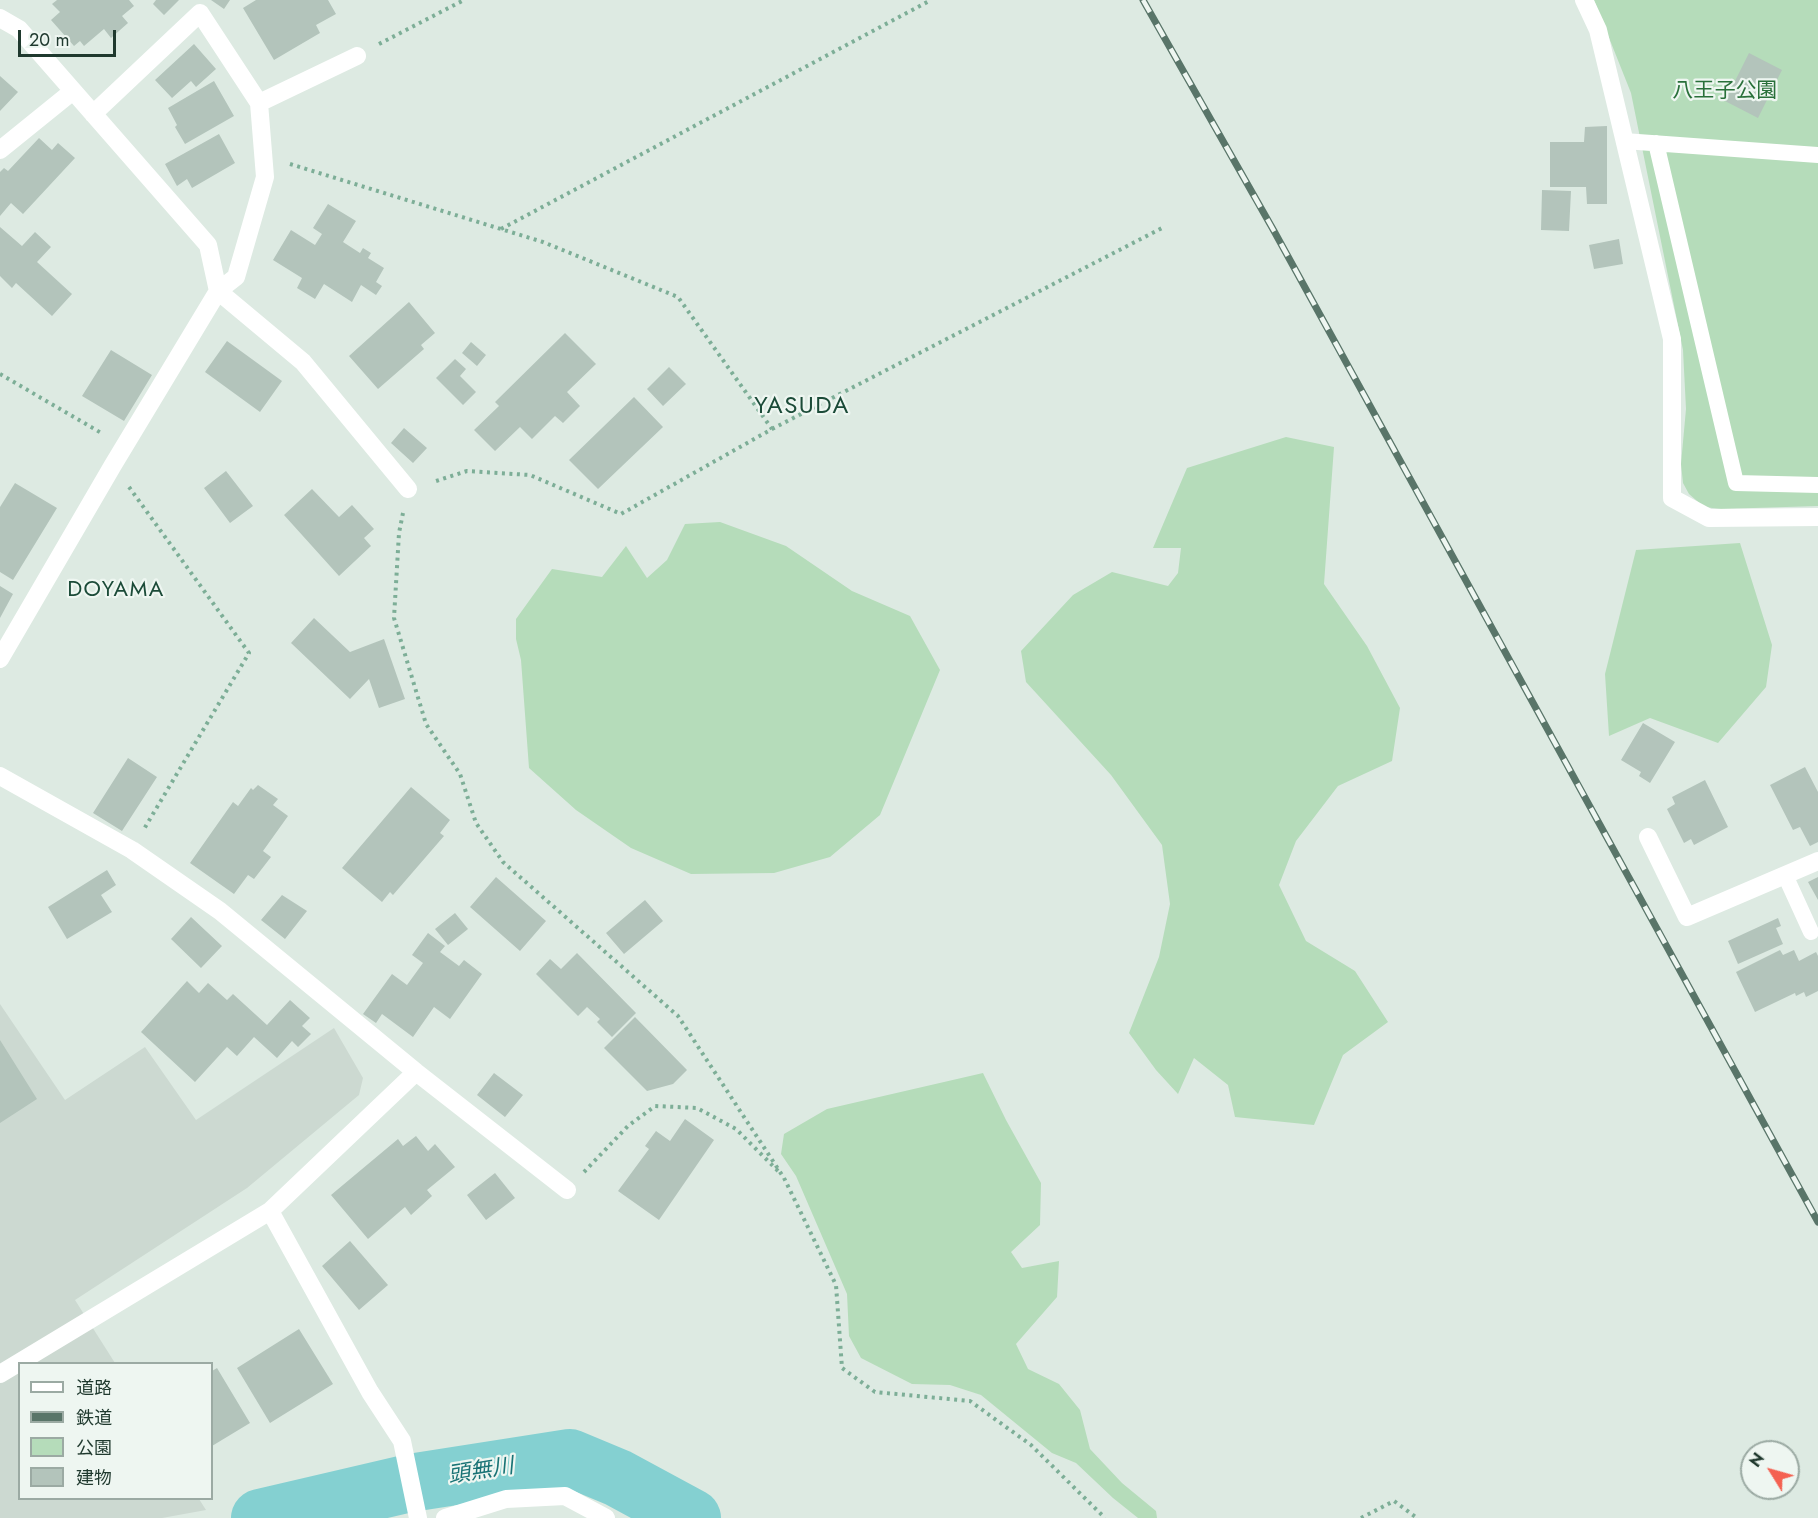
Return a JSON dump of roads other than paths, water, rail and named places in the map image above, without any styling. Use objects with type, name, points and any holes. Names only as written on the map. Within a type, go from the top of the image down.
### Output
[{"type":"street","points":[[1584,0],[1598,30],[1672,339],[1672,498],[1708,518],[1818,517]]},
{"type":"street","points":[[0,659],[218,291],[236,277],[265,177],[259,103],[200,13],[93,114]]},
{"type":"street","points":[[0,18],[19,29],[208,245],[218,291],[303,362],[408,489]]},
{"type":"street","points":[[259,103],[357,56]]},
{"type":"street","points":[[0,150],[73,91]]},
{"type":"street","points":[[0,776],[132,850],[220,911],[416,1072],[567,1190]]},
{"type":"street","points":[[1648,837],[1687,917],[1818,861]]},
{"type":"street","points":[[20,1362],[270,1211],[416,1072]]},
{"type":"street","points":[[270,1211],[370,1392],[402,1441],[417,1511]]},
{"type":"street","points":[[0,1374],[18,1363]]},
{"type":"street","points":[[445,1518],[506,1499],[565,1496],[606,1518]]},
{"type":"lane","points":[[1624,141],[1818,155]]},
{"type":"lane","points":[[1656,143],[1736,483],[1818,485]]},
{"type":"lane","points":[[1785,875],[1811,932]]},
{"type":"waterway","name":"頭無川","points":[[260,1518],[410,1483],[570,1458],[618,1478],[692,1518]]},
{"type":"railway","points":[[1143,0],[1274,231],[1818,1222]]},
{"type":"district","name":"YASUDA","points":[[802,407]]},
{"type":"district","name":"DOYAMA","points":[[116,591]]},
{"type":"park label","name":"八王子公園","points":[[1725,92]]}]
